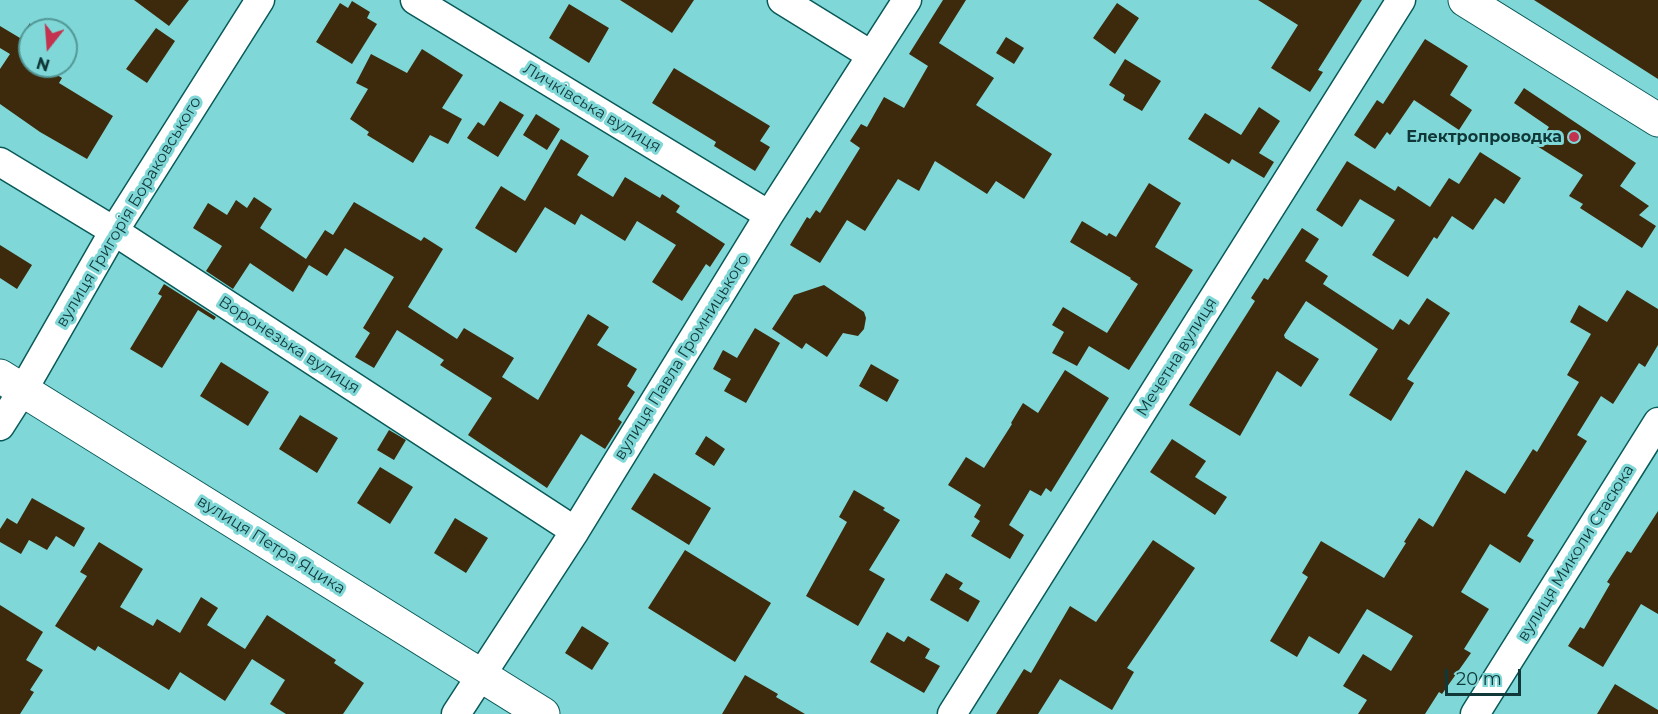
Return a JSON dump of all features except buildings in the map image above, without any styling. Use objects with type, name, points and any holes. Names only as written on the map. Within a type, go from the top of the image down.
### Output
[{"type":"street","name":"вулиця Григорія Бораковського","points":[[0,426],[11,383],[114,231],[260,0]]},
{"type":"street","name":"Личківська вулиця","points":[[415,0],[769,215]]},
{"type":"street","points":[[782,0],[871,55]]},
{"type":"street","name":"вулиця Павла Громницького","points":[[456,714],[575,531],[769,215],[907,0]]},
{"type":"street","name":"Мечетна вулиця","points":[[952,714],[1401,0]]},
{"type":"street","points":[[1465,0],[1658,120]]},
{"type":"street","name":"Воронезька вулиця","points":[[0,162],[114,231],[575,531]]},
{"type":"street","name":"вулиця Петра Яцика","points":[[11,383],[543,714]]},
{"type":"street","name":"вулиця Миколи Стасюка","points":[[1475,714],[1658,422]]},
{"type":"place","name":"Електропроводка","points":[[1574,137]]}]
